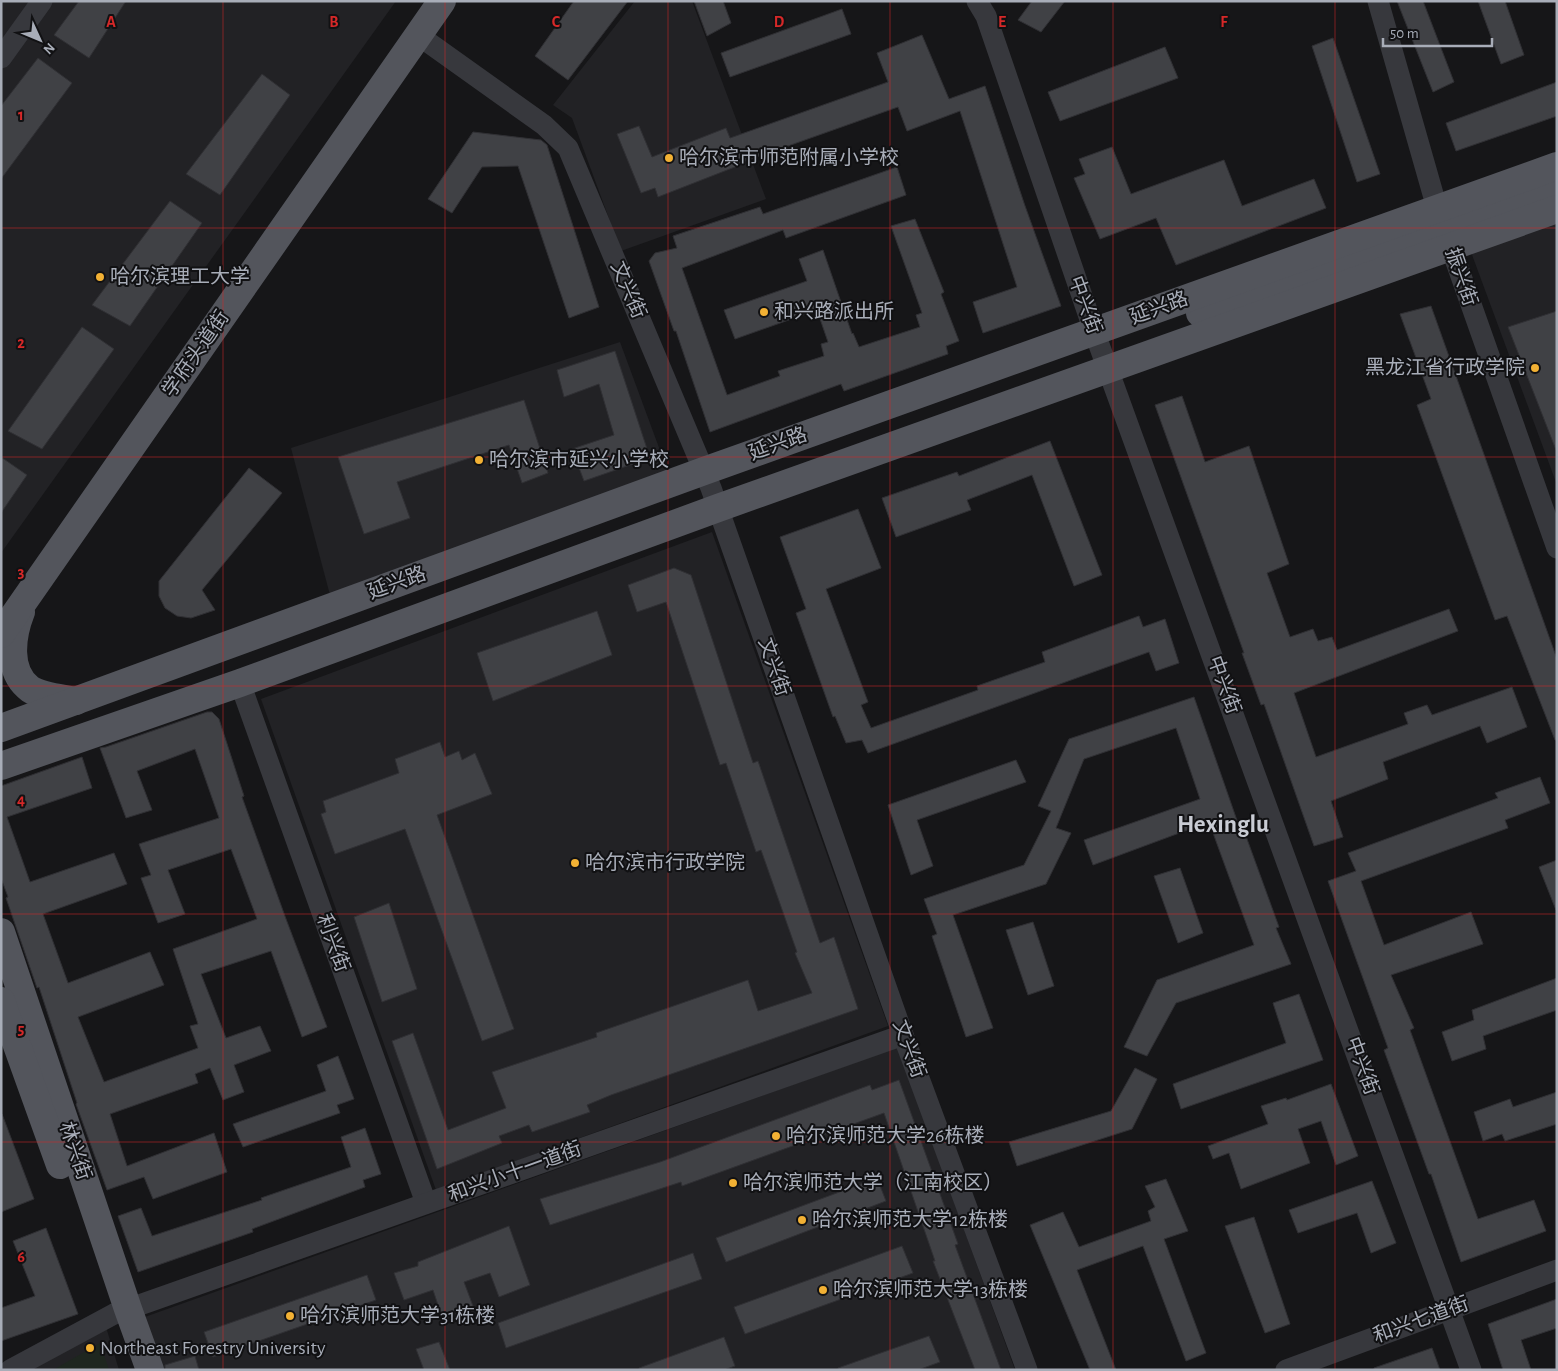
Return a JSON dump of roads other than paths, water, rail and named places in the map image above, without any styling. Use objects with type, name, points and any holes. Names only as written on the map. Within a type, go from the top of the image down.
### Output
[{"type":"main road","name":"学府头道街","points":[[1,600],[80,492],[426,1]]},
{"type":"main road","name":"学府头道街","points":[[1,634],[442,1]]},
{"type":"main road","name":"延兴路","points":[[1,766],[240,683],[711,489],[1444,227],[1557,166]]},
{"type":"main road","points":[[1444,227],[1557,186]]},
{"type":"main road","name":"延兴路","points":[[1,728],[76,701],[711,489],[1444,227],[1557,209]]},
{"type":"main road","points":[[1,745],[711,489]]},
{"type":"main road","points":[[29,594],[17,622],[13,638],[12,655],[16,671],[30,689],[40,694],[76,701]]},
{"type":"main road","name":"林兴街","points":[[1,932],[121,1312],[134,1370]]},
{"type":"main road","name":"林兴街","points":[[1,1001],[121,1312],[150,1370]]},
{"type":"street","points":[[1,58],[42,1]]},
{"type":"street","name":"中兴街","points":[[977,1],[986,16],[1101,349],[1471,1370]]},
{"type":"street","name":"振兴街","points":[[1378,1],[1444,227],[1557,548]]},
{"type":"street","name":"文兴街","points":[[418,35],[544,124],[568,148],[711,489],[903,1034],[1028,1370]]},
{"type":"street","name":"利兴街","points":[[240,683],[426,1203]]},
{"type":"street","name":"和兴小十一道街","points":[[10,1370],[121,1312],[903,1034]]},
{"type":"street","name":"和兴七道街","points":[[1286,1370],[1557,1270]]},
{"type":"place","name":"哈尔滨市师范附属小学校","points":[[669,158]]},
{"type":"place","name":"哈尔滨理工大学","points":[[100,277]]},
{"type":"place","name":"和兴路派出所","points":[[764,312]]},
{"type":"place","name":"黑龙江省行政学院","points":[[1535,368]]},
{"type":"place","name":"哈尔滨市延兴小学校","points":[[479,460]]},
{"type":"place","name":"哈尔滨市行政学院","points":[[575,863]]},
{"type":"place","name":"哈尔滨师范大学26栋楼","points":[[776,1136]]},
{"type":"place","name":"哈尔滨师范大学（江南校区）","points":[[733,1183]]},
{"type":"place","name":"哈尔滨师范大学12栋楼","points":[[802,1220]]},
{"type":"place","name":"哈尔滨师范大学13栋楼","points":[[823,1290]]},
{"type":"place","name":"哈尔滨师范大学31栋楼","points":[[290,1316]]},
{"type":"place","name":"Northeast Forestry University","points":[[90,1348]]},
{"type":"district","name":"Hexinglu","points":[[1223,824]]}]
